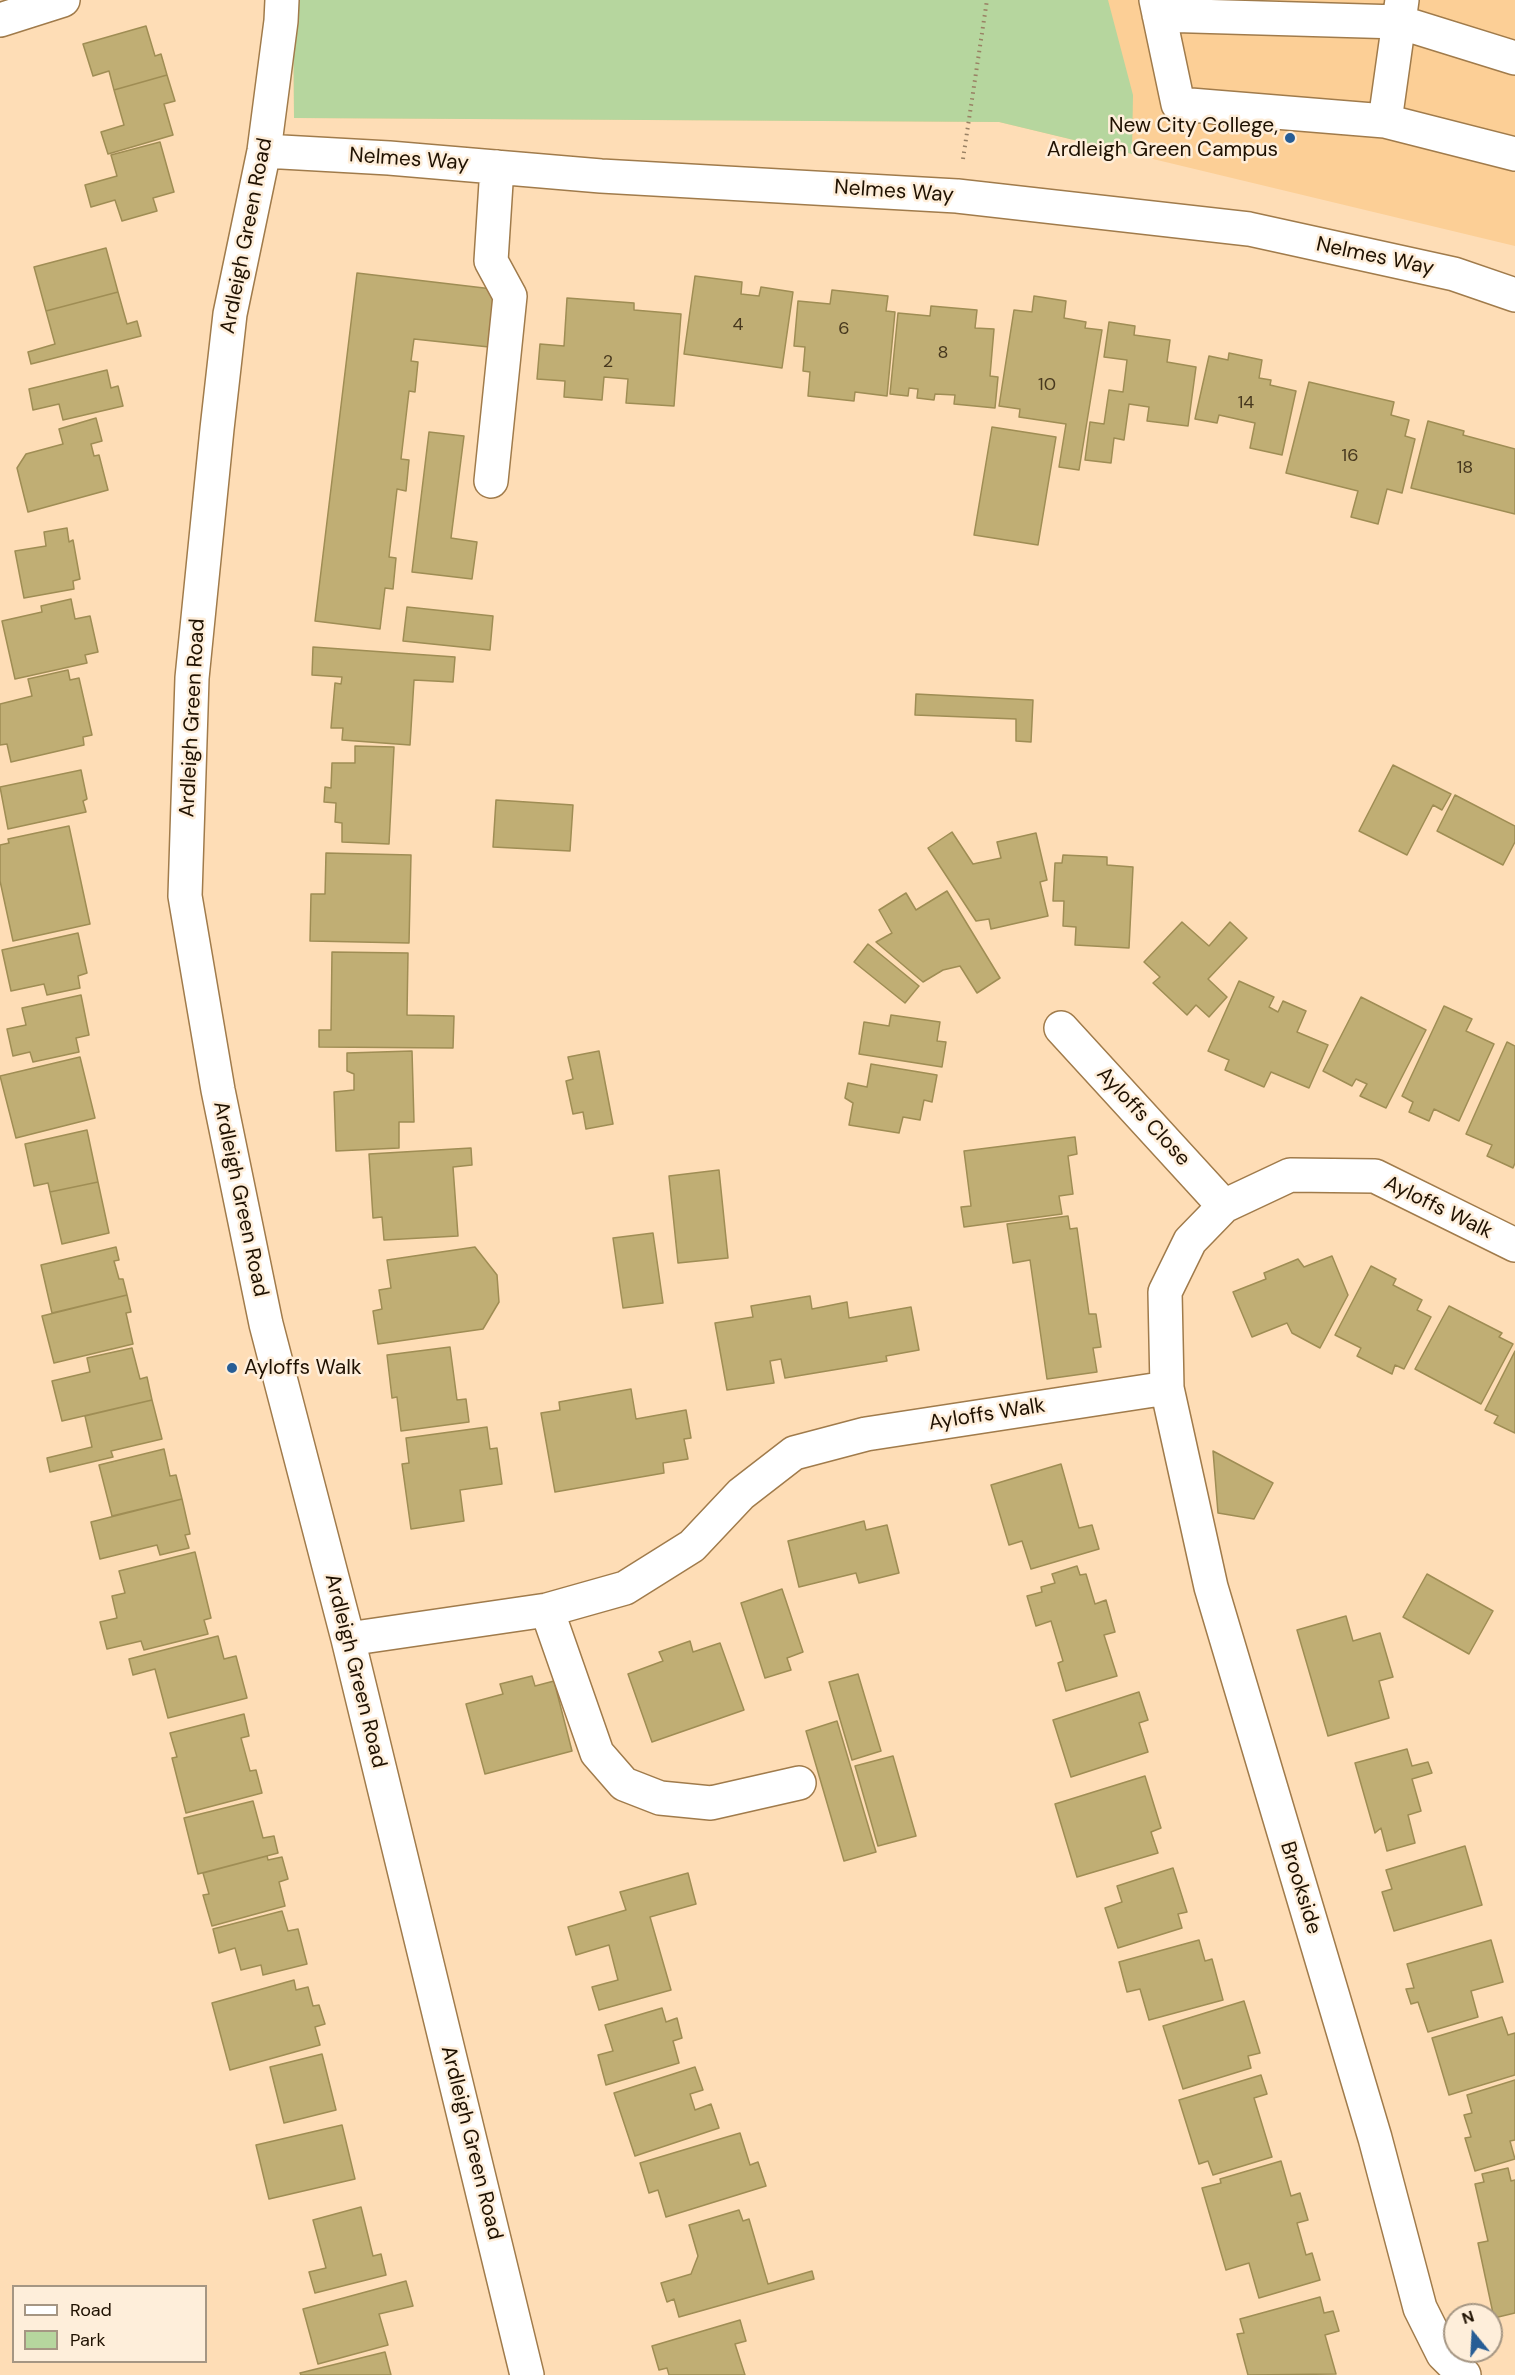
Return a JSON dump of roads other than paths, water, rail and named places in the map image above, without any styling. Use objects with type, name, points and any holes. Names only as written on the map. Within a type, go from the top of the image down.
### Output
[{"type":"street","points":[[0,20],[63,0]]},
{"type":"street","name":"Ardleigh Green Road","points":[[282,0],[264,151],[230,315],[217,429],[192,678],[185,896],[218,1090],[266,1324],[348,1639],[528,2375]]},
{"type":"street","points":[[1515,58],[1400,11],[1157,7],[1178,104],[1385,121],[1515,154]]},
{"type":"street","points":[[1385,121],[1400,11]]},
{"type":"street","name":"Nelmes Way","points":[[264,151],[389,158],[601,176],[957,196],[1249,229],[1454,274],[1515,295]]},
{"type":"street","points":[[491,481],[510,296],[491,261],[497,167]]},
{"type":"street","name":"Ayloffs Close","points":[[1061,1028],[1224,1206]]},
{"type":"street","name":"Ayloffs Walk","points":[[348,1639],[547,1610],[625,1588],[692,1546],[741,1494],[794,1453],[866,1434],[1167,1388],[1165,1292],[1190,1241],[1224,1206],[1290,1175],[1375,1176],[1515,1245]]},
{"type":"street","name":"Brookside","points":[[1167,1388],[1211,1587],[1375,2138],[1420,2308],[1443,2354],[1464,2375]]},
{"type":"street","points":[[547,1610],[597,1753],[624,1784],[660,1798],[711,1803],[799,1783]]},
{"type":"place","name":"New City College, Ardleigh Green Campus","points":[[1290,138]]},
{"type":"place","name":"Ayloffs Walk","points":[[232,1368]]}]
